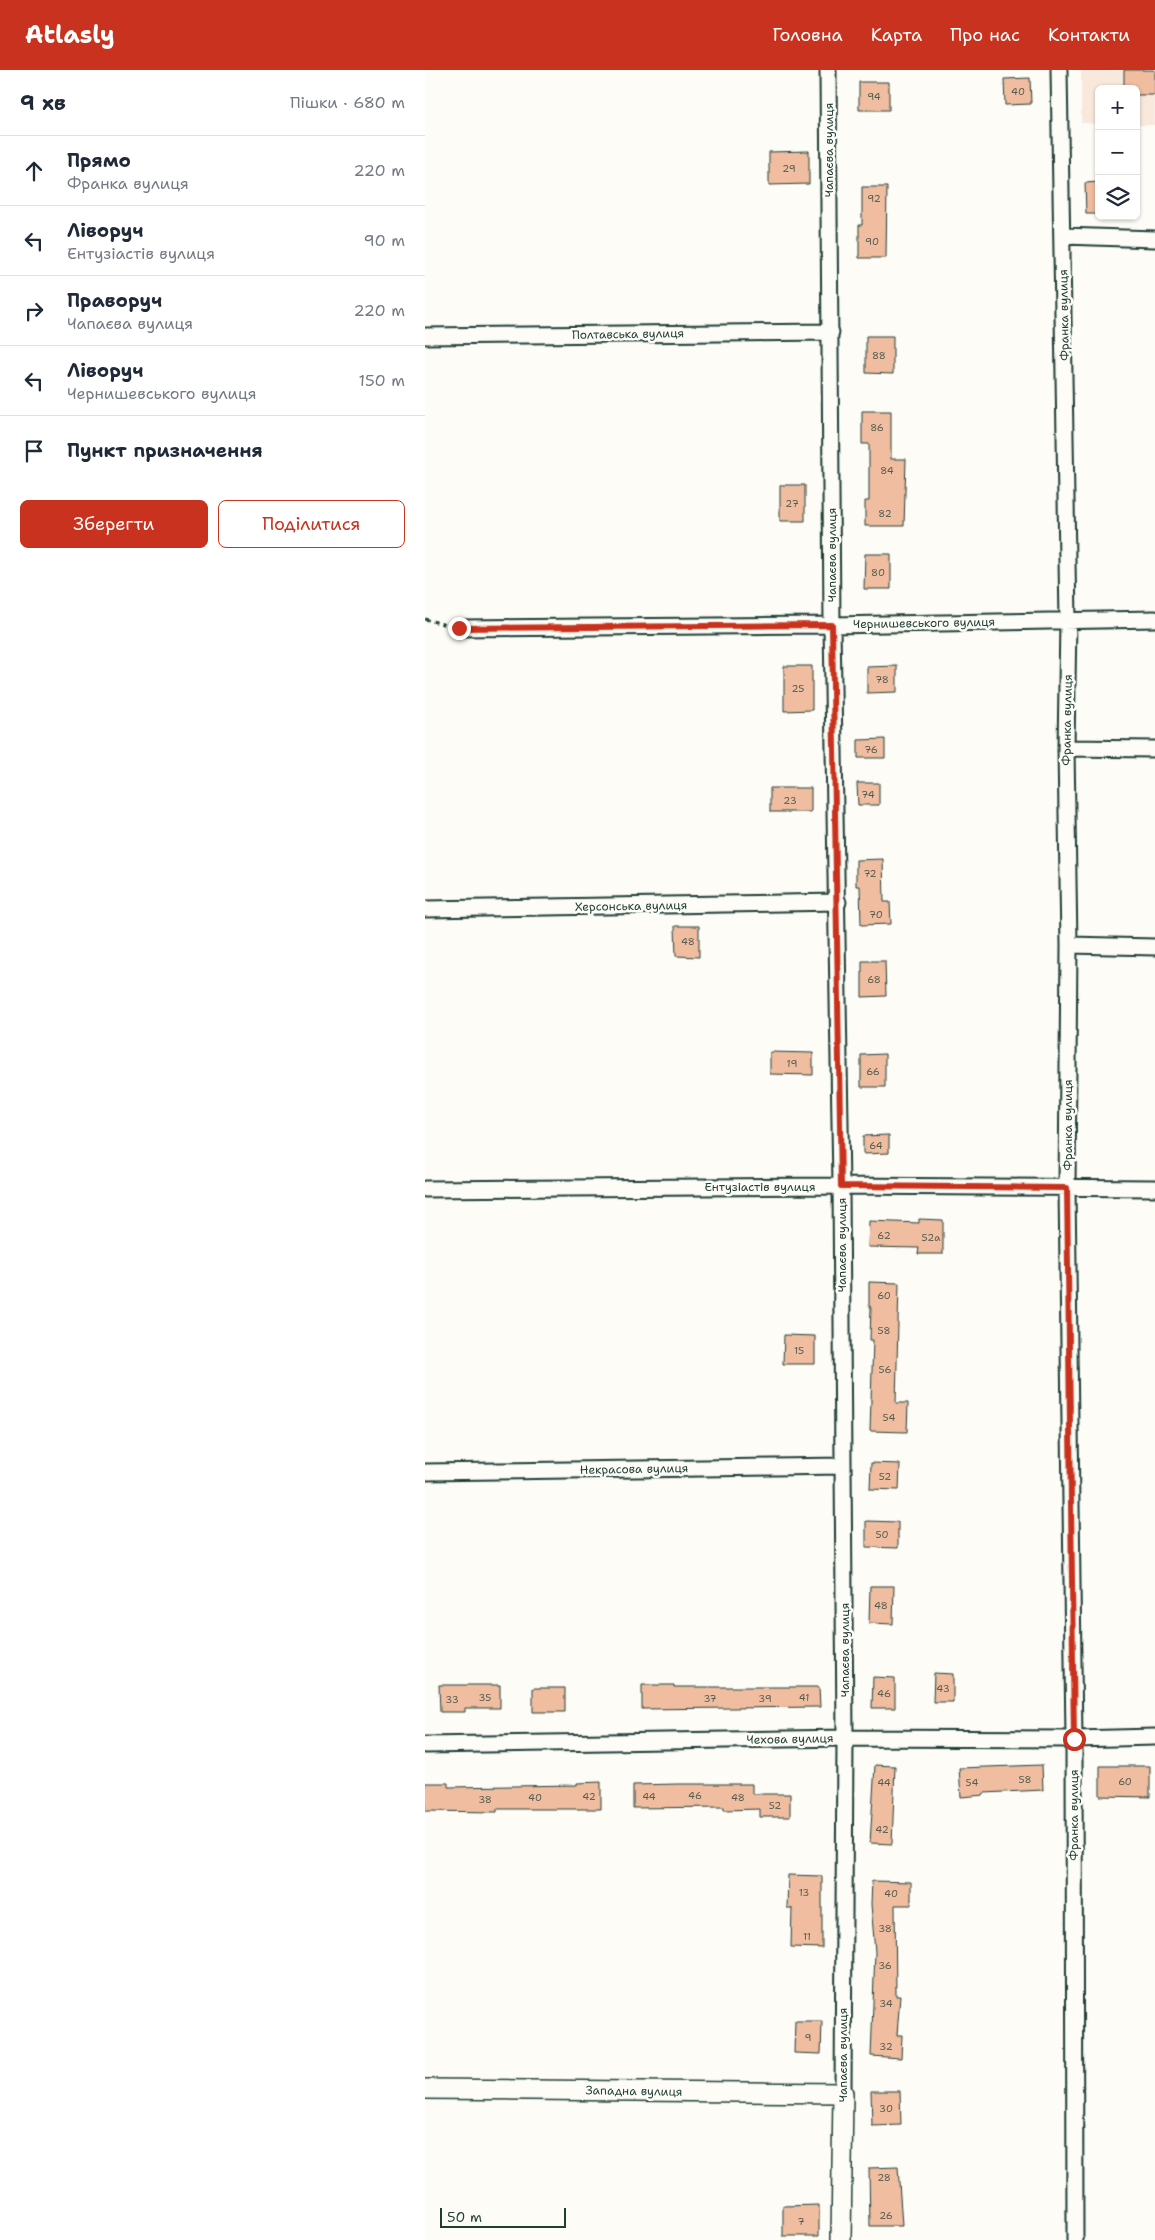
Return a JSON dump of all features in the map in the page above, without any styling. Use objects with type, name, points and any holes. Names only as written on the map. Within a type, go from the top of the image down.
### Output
[{"type":"street","name":"Чапаєва вулиця","points":[[829,70],[832,625],[838,902],[845,1738],[841,2240]]},
{"type":"street","name":"Франка вулиця","points":[[1059,70],[1068,620],[1066,748],[1069,945],[1067,1188],[1074,1739],[1075,2240]]},
{"type":"street","points":[[1063,236],[1155,239]]},
{"type":"street","name":"Полтавська вулиця","points":[[425,336],[831,332]]},
{"type":"street","name":"Чернишевського вулиця","points":[[459,628],[832,625],[1155,619]]},
{"type":"street","points":[[1066,748],[1155,749]]},
{"type":"street","name":"Херсонська вулиця","points":[[425,909],[838,902]]},
{"type":"street","points":[[1069,945],[1155,947]]},
{"type":"street","name":"Ентузіастів вулиця","points":[[425,1189],[841,1186],[1155,1188]]},
{"type":"street","name":"Некрасова вулиця","points":[[425,1472],[843,1466]]},
{"type":"street","name":"Чехова вулиця","points":[[425,1745],[845,1738],[1074,1739],[1155,1737]]},
{"type":"street","name":"Западна вулиця","points":[[425,2089],[843,2093]]},
{"type":"path","points":[[425,619],[459,628]]},
{"type":"shaded area","points":[[1081,70],[1155,70],[1155,125],[1140,125],[1140,85],[1095,85],[1095,124],[1081,123]]},
{"type":"building","points":[[1124,70],[1155,70],[1155,95],[1140,95],[1140,85],[1124,85]]},
{"type":"building","points":[[1030,78],[1031,104],[1005,105],[1004,79]]},
{"type":"building","points":[[859,82],[889,82],[889,110],[859,110]]},
{"type":"building","points":[[809,151],[809,184],[769,185],[769,152]]},
{"type":"building","points":[[1095,182],[1095,214],[1086,214],[1085,183]]},
{"type":"building","points":[[862,187],[887,187],[886,258],[859,258],[859,225],[862,225]]},
{"type":"building","points":[[866,336],[893,336],[893,374],[866,373]]},
{"type":"building","points":[[862,411],[891,411],[891,459],[906,459],[904,526],[865,526],[865,501],[869,501],[869,444],[862,444]]},
{"type":"building","points":[[780,485],[805,485],[805,521],[780,521]]},
{"type":"building","points":[[865,554],[891,554],[891,589],[864,589]]},
{"type":"building","points":[[784,666],[812,666],[812,710],[784,711]]},
{"type":"building","points":[[897,666],[897,692],[867,693],[867,667]]},
{"type":"building","points":[[885,739],[885,758],[858,758],[858,740]]},
{"type":"building","points":[[857,783],[879,783],[879,805],[858,805]]},
{"type":"building","points":[[770,788],[811,788],[811,812],[770,812]]},
{"type":"building","points":[[883,859],[884,902],[890,902],[891,924],[861,925],[860,886],[856,886],[856,860]]},
{"type":"building","points":[[675,926],[699,926],[699,957],[676,956]]},
{"type":"building","points":[[862,961],[885,961],[886,996],[862,997]]},
{"type":"building","points":[[770,1052],[813,1053],[813,1075],[770,1074]]},
{"type":"building","points":[[885,1054],[885,1087],[861,1087],[861,1055]]},
{"type":"building","points":[[889,1135],[889,1153],[863,1154],[863,1136]]},
{"type":"building","points":[[919,1219],[943,1220],[943,1254],[918,1254],[919,1248],[868,1247],[869,1221],[919,1223]]},
{"type":"building","points":[[869,1282],[899,1283],[896,1403],[908,1403],[907,1432],[870,1431],[873,1340],[870,1340],[871,1307],[869,1306]]},
{"type":"building","points":[[784,1335],[815,1336],[815,1364],[783,1364]]},
{"type":"building","points":[[871,1463],[900,1464],[899,1490],[870,1489]]},
{"type":"building","points":[[866,1521],[898,1522],[898,1548],[866,1547]]},
{"type":"building","points":[[870,1586],[894,1586],[893,1624],[869,1623]]},
{"type":"building","points":[[934,1673],[953,1674],[953,1702],[933,1702]]},
{"type":"building","points":[[873,1677],[895,1678],[895,1708],[872,1708]]},
{"type":"building","points":[[439,1685],[500,1685],[500,1708],[465,1708],[465,1712],[440,1712]]},
{"type":"building","points":[[642,1685],[674,1685],[674,1687],[819,1687],[820,1707],[642,1709]]},
{"type":"building","points":[[533,1688],[565,1688],[565,1712],[533,1712]]},
{"type":"building","points":[[875,1765],[895,1766],[892,1844],[870,1843]]},
{"type":"building","points":[[1042,1765],[1043,1790],[984,1793],[984,1795],[961,1797],[959,1768]]},
{"type":"building","points":[[1100,1766],[1150,1766],[1150,1797],[1100,1796]]},
{"type":"building","points":[[601,1782],[601,1809],[497,1809],[497,1812],[425,1811],[425,1783],[448,1783],[448,1787],[577,1785],[577,1783]]},
{"type":"building","points":[[752,1784],[752,1794],[790,1794],[790,1817],[760,1817],[760,1809],[724,1810],[724,1807],[633,1808],[633,1785]]},
{"type":"building","points":[[788,1875],[822,1876],[822,1948],[791,1947],[792,1908],[787,1908]]},
{"type":"building","points":[[872,1881],[911,1882],[911,1905],[895,1905],[896,1996],[900,1996],[897,2035],[902,2035],[901,2058],[871,2056],[875,1952],[871,1904]]},
{"type":"building","points":[[795,2021],[822,2021],[821,2054],[794,2053]]},
{"type":"building","points":[[871,2091],[900,2091],[901,2125],[872,2126]]},
{"type":"building","points":[[898,2167],[902,2226],[870,2226],[869,2168]]},
{"type":"building","points":[[819,2205],[819,2236],[783,2236],[783,2206]]},
{"type":"route","points":[[459,628],[832,625],[838,902],[841,1186],[1067,1188],[1074,1739]]}]
